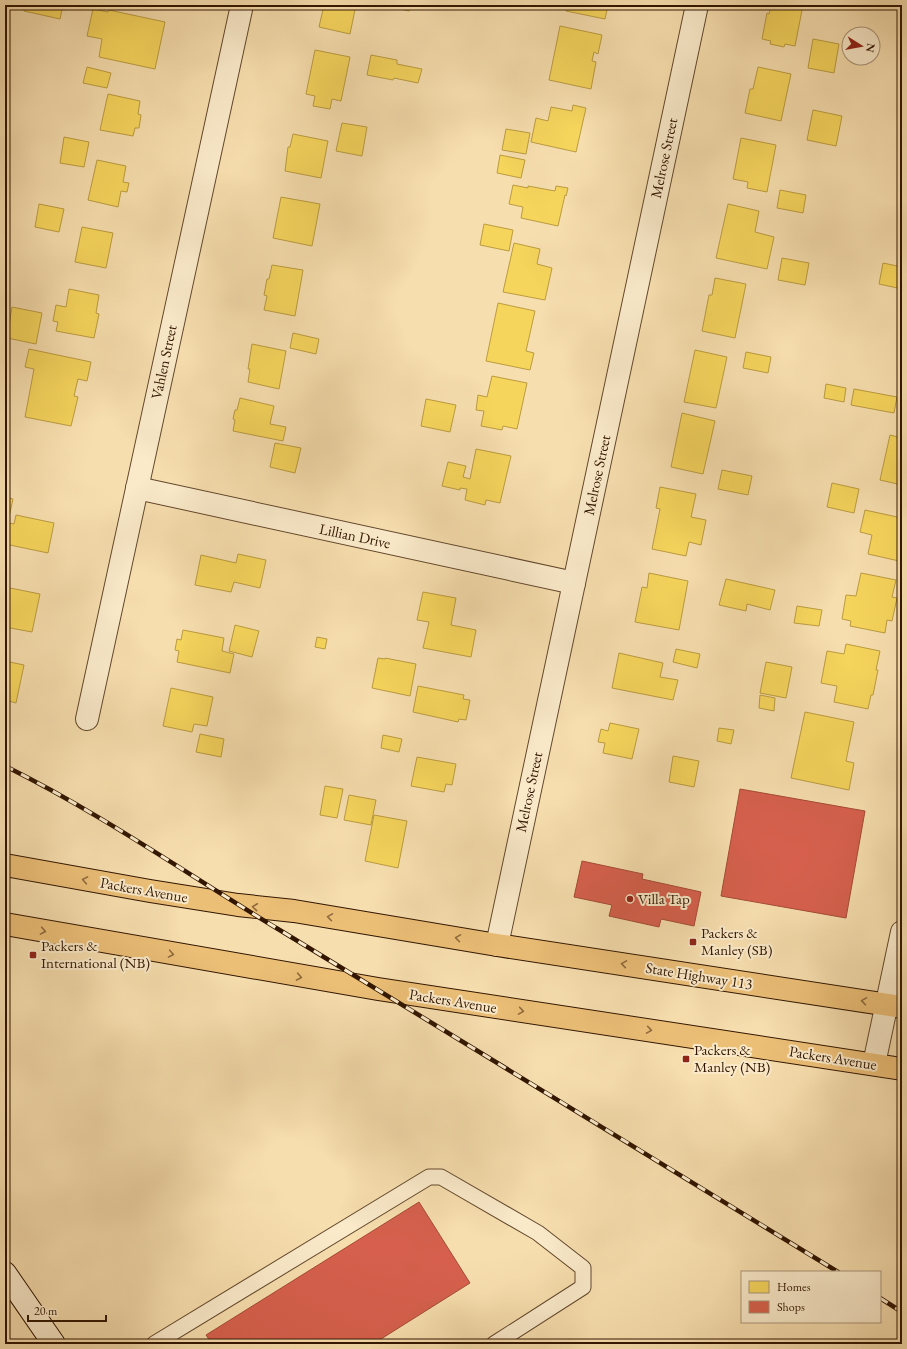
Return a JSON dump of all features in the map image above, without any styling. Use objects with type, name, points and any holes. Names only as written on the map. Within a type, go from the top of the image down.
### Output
[{"type":"main road","name":"Packers Avenue","points":[[5,865],[150,891],[238,905],[294,911],[497,945]]},
{"type":"main road","name":"Packers Avenue","points":[[5,924],[378,990],[902,1069]]},
{"type":"main road","name":"State Highway 113","points":[[497,945],[894,1006]]},
{"type":"street","name":"Vahlen Street","points":[[87,719],[242,5]]},
{"type":"street","name":"Melrose Street","points":[[497,945],[697,5]]},
{"type":"street","name":"Lillian Drive","points":[[137,488],[574,583]]},
{"type":"street","points":[[874,1064],[894,1006],[902,932]]},
{"type":"street","points":[[5,1273],[54,1344]]},
{"type":"lane","points":[[157,1343],[429,1177],[441,1177],[538,1233],[583,1268],[583,1287],[494,1344]]},
{"type":"building: Homes","points":[[25,5],[63,5],[60,19],[24,11]]},
{"type":"building: Homes","points":[[324,5],[356,5],[350,34],[319,27]]},
{"type":"building: Homes","points":[[383,5],[410,5],[409,11]]},
{"type":"building: Homes","points":[[568,5],[608,5],[605,19],[566,11]]},
{"type":"building: Homes","points":[[771,5],[803,5],[795,46],[785,44],[784,47],[770,44],[771,41],[762,39],[767,13],[769,14]]},
{"type":"building: Homes","points":[[93,9],[108,12],[109,10],[165,22],[155,69],[99,57],[102,39],[87,36]]},
{"type":"building: Homes","points":[[560,26],[602,35],[598,54],[594,52],[592,61],[596,62],[591,89],[549,80]]},
{"type":"building: Homes","points":[[813,39],[839,44],[834,73],[808,68]]},
{"type":"building: Homes","points":[[315,50],[350,57],[341,101],[332,99],[330,109],[313,106],[315,96],[306,94]]},
{"type":"building: Homes","points":[[371,55],[397,60],[397,64],[422,69],[418,83],[394,78],[393,80],[367,75]]},
{"type":"building: Homes","points":[[87,67],[111,73],[107,88],[83,83]]},
{"type":"building: Homes","points":[[758,67],[791,74],[781,121],[745,113],[750,89],[753,89]]},
{"type":"building: Homes","points":[[108,94],[140,101],[138,114],[141,115],[139,128],[135,128],[133,136],[100,130]]},
{"type":"building: Homes","points":[[573,105],[586,108],[576,152],[531,142],[536,118],[548,121],[551,107],[572,111]]},
{"type":"building: Homes","points":[[813,110],[842,116],[836,146],[807,140]]},
{"type":"building: Homes","points":[[342,123],[367,127],[362,156],[336,151]]},
{"type":"building: Homes","points":[[506,129],[530,133],[526,154],[502,150]]},
{"type":"building: Homes","points":[[293,134],[328,141],[321,178],[285,171],[288,147],[290,147]]},
{"type":"building: Homes","points":[[64,137],[89,142],[84,167],[60,163]]},
{"type":"building: Homes","points":[[741,138],[776,145],[767,192],[747,188],[748,182],[733,179]]},
{"type":"building: Homes","points":[[500,155],[525,160],[521,178],[497,173]]},
{"type":"building: Homes","points":[[97,160],[126,166],[123,182],[129,183],[127,192],[121,191],[118,207],[88,200]]},
{"type":"building: Homes","points":[[513,185],[555,191],[556,186],[568,188],[558,226],[521,218],[523,207],[509,204]]},
{"type":"building: Homes","points":[[780,190],[806,195],[803,213],[777,208]]},
{"type":"building: Homes","points":[[281,197],[320,204],[312,246],[273,238]]},
{"type":"building: Homes","points":[[39,204],[64,209],[59,232],[35,227]]},
{"type":"building: Homes","points":[[728,204],[759,211],[755,232],[774,237],[767,269],[716,258]]},
{"type":"building: Homes","points":[[484,224],[513,230],[509,251],[480,245]]},
{"type":"building: Homes","points":[[82,227],[113,233],[106,268],[75,262]]},
{"type":"building: Homes","points":[[514,243],[540,249],[537,264],[552,268],[545,300],[503,292]]},
{"type":"building: Homes","points":[[782,258],[809,263],[805,285],[778,280]]},
{"type":"building: Homes","points":[[883,263],[902,267],[902,289],[879,284]]},
{"type":"building: Homes","points":[[272,265],[303,270],[295,316],[264,310],[267,296],[264,295],[267,279],[269,279]]},
{"type":"building: Homes","points":[[715,278],[746,284],[735,338],[702,331],[709,295],[712,295]]},
{"type":"building: Homes","points":[[69,289],[99,295],[96,313],[99,314],[94,338],[56,331],[58,322],[53,321],[56,305],[66,307]]},
{"type":"building: Homes","points":[[498,303],[535,311],[526,351],[534,353],[530,370],[486,361]]},
{"type":"building: Homes","points":[[12,307],[42,313],[36,344],[7,338]]},
{"type":"building: Homes","points":[[293,333],[319,339],[316,354],[290,348]]},
{"type":"building: Homes","points":[[252,344],[286,351],[279,389],[248,382],[250,369],[248,369]]},
{"type":"building: Homes","points":[[29,349],[91,362],[87,381],[78,379],[74,396],[78,397],[71,426],[25,417],[34,369],[25,367]]},
{"type":"building: Homes","points":[[695,350],[727,357],[716,408],[684,402]]},
{"type":"building: Homes","points":[[746,352],[771,357],[768,373],[743,368]]},
{"type":"building: Homes","points":[[492,376],[527,383],[517,429],[503,426],[502,430],[481,426],[484,411],[476,410],[478,395],[487,397]]},
{"type":"building: Homes","points":[[826,384],[846,388],[844,402],[824,398]]},
{"type":"building: Homes","points":[[854,389],[897,397],[894,413],[851,405]]},
{"type":"building: Homes","points":[[240,398],[274,406],[270,424],[286,427],[283,441],[233,431],[235,420],[233,419]]},
{"type":"building: Homes","points":[[426,399],[456,405],[450,432],[421,426]]},
{"type":"building: Homes","points":[[682,413],[715,421],[703,474],[671,467]]},
{"type":"building: Homes","points":[[901,424],[902,485],[880,480],[890,435],[898,437]]},
{"type":"building: Homes","points":[[275,443],[301,448],[295,473],[270,467]]},
{"type":"building: Homes","points":[[476,449],[511,456],[500,503],[486,500],[485,505],[465,500],[467,489],[460,488],[460,490],[442,486],[448,462],[466,466],[463,477],[470,479]]},
{"type":"building: Homes","points":[[722,470],[752,476],[748,495],[718,489]]},
{"type":"building: Homes","points":[[832,483],[859,489],[854,513],[827,507]]},
{"type":"building: Homes","points":[[660,487],[696,494],[691,517],[706,520],[701,545],[689,542],[686,556],[652,549],[660,509],[656,508]]},
{"type":"building: Homes","points":[[5,497],[13,499],[9,517],[5,516]]},
{"type":"building: Homes","points":[[865,510],[902,518],[902,548],[899,561],[868,554],[872,535],[860,532]]},
{"type":"building: Homes","points":[[16,515],[54,523],[48,553],[5,544],[5,522],[14,524]]},
{"type":"building: Homes","points":[[238,554],[266,560],[260,588],[234,582],[231,592],[195,585],[201,555],[236,563]]},
{"type":"building: Homes","points":[[649,573],[688,581],[679,630],[635,622],[642,587],[647,588]]},
{"type":"building: Homes","points":[[861,573],[896,580],[892,597],[897,598],[892,621],[887,620],[885,633],[850,626],[851,621],[842,619],[846,595],[856,596]]},
{"type":"building: Homes","points":[[726,579],[775,590],[770,610],[747,604],[746,611],[719,605]]},
{"type":"building: Homes","points":[[5,587],[40,594],[32,632],[5,627]]},
{"type":"building: Homes","points":[[423,592],[456,598],[451,625],[476,630],[471,657],[423,648],[429,622],[417,620]]},
{"type":"building: Homes","points":[[797,606],[822,610],[819,626],[794,623]]},
{"type":"building: Homes","points":[[235,625],[259,631],[252,657],[229,651]]},
{"type":"building: Homes","points":[[183,630],[224,638],[222,651],[234,654],[230,673],[177,662],[179,651],[175,650],[177,639],[181,640]]},
{"type":"building: Homes","points":[[317,637],[327,639],[325,649],[315,647]]},
{"type":"building: Homes","points":[[846,644],[880,651],[873,695],[871,695],[868,709],[834,702],[837,686],[821,683],[827,651],[844,654]]},
{"type":"building: Homes","points":[[676,649],[700,654],[697,668],[673,662]]},
{"type":"building: Homes","points":[[619,653],[663,663],[660,677],[678,680],[673,700],[612,688]]},
{"type":"building: Homes","points":[[378,658],[416,664],[410,696],[372,688]]},
{"type":"building: Homes","points":[[5,661],[24,665],[16,703],[5,700]]},
{"type":"building: Homes","points":[[766,662],[792,667],[786,698],[760,693]]},
{"type":"building: Homes","points":[[418,686],[464,695],[463,699],[470,700],[466,720],[459,719],[458,722],[413,712]]},
{"type":"building: Homes","points":[[171,688],[213,697],[207,726],[194,724],[192,732],[163,726]]},
{"type":"building: Homes","points":[[760,695],[775,698],[774,711],[759,708]]},
{"type":"building: Homes","points":[[805,712],[854,722],[846,761],[854,763],[849,790],[791,778]]},
{"type":"building: Homes","points":[[610,723],[639,729],[632,759],[603,753],[605,743],[598,742],[601,729],[608,731]]},
{"type":"building: Homes","points":[[719,728],[734,730],[731,744],[717,741]]},
{"type":"building: Homes","points":[[200,734],[224,739],[221,757],[196,752]]},
{"type":"building: Homes","points":[[383,735],[402,739],[399,752],[381,748]]},
{"type":"building: Homes","points":[[673,756],[699,761],[694,787],[669,782]]},
{"type":"building: Homes","points":[[417,757],[456,764],[452,785],[446,784],[444,792],[411,786]]},
{"type":"building: Homes","points":[[325,786],[343,789],[337,818],[320,815]]},
{"type":"building: Homes","points":[[349,795],[376,800],[371,825],[344,820]]},
{"type":"building: Homes","points":[[374,815],[407,821],[398,868],[365,861]]},
{"type":"building: Shops","points":[[740,789],[865,811],[846,918],[721,896]]},
{"type":"building: Shops","points":[[582,861],[643,874],[642,879],[701,892],[694,926],[661,919],[659,927],[609,916],[612,905],[574,897]]},
{"type":"building: Shops","points":[[419,1202],[470,1283],[373,1344],[212,1344],[206,1335]]},
{"type":"railway","points":[[5,766],[40,784],[143,844],[244,908],[836,1271]]},
{"type":"railway","points":[[881,1299],[902,1312]]},
{"type":"place","name":"Villa Tap","points":[[630,899]]},
{"type":"place","name":"Packers & Manley (SB)","points":[[693,942]]},
{"type":"place","name":"Packers & International (NB)","points":[[33,955]]},
{"type":"place","name":"Packers & Manley (NB)","points":[[686,1059]]}]
